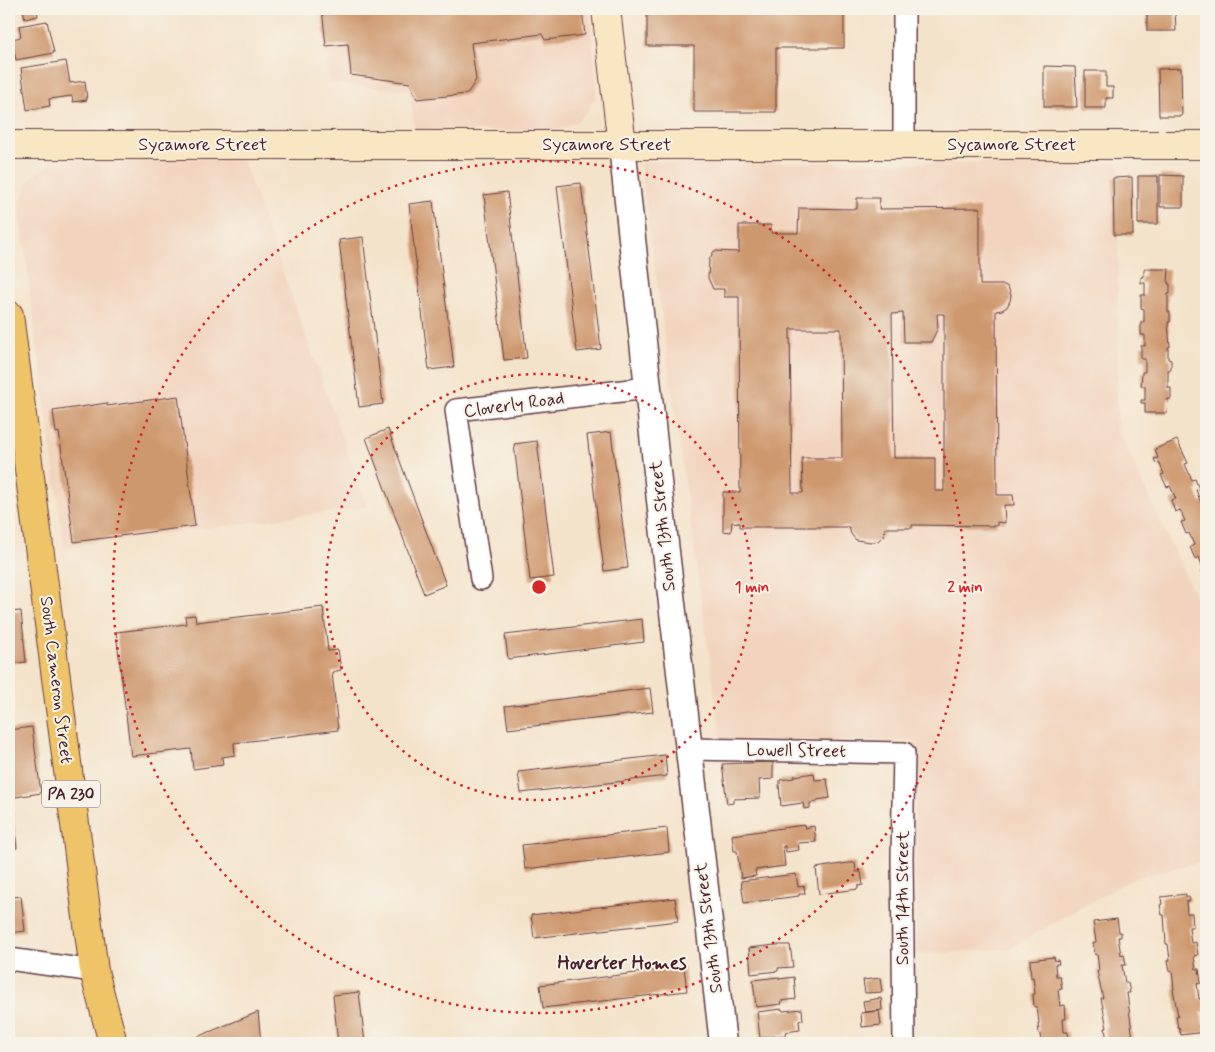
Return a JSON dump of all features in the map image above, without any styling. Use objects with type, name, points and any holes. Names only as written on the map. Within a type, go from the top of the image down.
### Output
[{"type":"main road","name":"South 13th Street","points":[[606,9],[622,145]]},
{"type":"main road","name":"Sycamore Street","points":[[9,144],[1206,145]]},
{"type":"main road","name":"South Cameron Street","points":[[9,315],[94,971],[113,1043]]},
{"type":"street","points":[[904,9],[904,145]]},
{"type":"street","name":"South 13th Street","points":[[622,145],[688,749],[723,1043]]},
{"type":"street","name":"Cloverly Road","points":[[481,579],[456,410],[648,388]]},
{"type":"street","name":"Lowell Street","points":[[688,749],[904,753]]},
{"type":"street","name":"South 14th Street","points":[[904,753],[902,858],[904,1043]]},
{"type":"street","points":[[9,958],[94,971]]},
{"type":"shaded area","points":[[320,9],[589,9],[596,75],[596,96],[578,121],[559,130],[415,132],[409,91],[330,83]]},
{"type":"shaded area","points":[[242,158],[367,507],[64,547],[20,214],[22,197],[28,182],[38,172],[52,163],[71,159]]},
{"type":"shaded area","points":[[640,162],[1119,163],[1117,428],[1197,600],[1206,714],[1206,860],[1134,878],[1010,949],[916,954],[914,741],[721,740]]},
{"type":"building","points":[[23,9],[37,9],[38,16],[25,19]]},
{"type":"building","points":[[322,9],[582,9],[585,35],[545,40],[542,34],[471,43],[476,80],[467,94],[417,99],[410,83],[351,75],[348,44],[326,46]]},
{"type":"building","points":[[647,9],[844,9],[844,48],[776,48],[776,112],[694,112],[694,46],[647,46]]},
{"type":"building","points":[[1147,9],[1175,9],[1176,31],[1147,31]]},
{"type":"building","points":[[47,21],[54,53],[16,60],[12,39],[21,37],[19,26]]},
{"type":"building","points":[[66,61],[70,83],[85,81],[87,100],[73,102],[72,96],[49,99],[50,106],[27,110],[21,68]]},
{"type":"building","points":[[1044,66],[1075,67],[1077,107],[1044,107]]},
{"type":"building","points":[[1181,68],[1182,116],[1159,116],[1158,69]]},
{"type":"building","points":[[1085,71],[1106,71],[1106,87],[1113,87],[1113,98],[1106,98],[1106,108],[1085,108]]},
{"type":"building","points":[[1160,175],[1183,176],[1183,207],[1160,207]]},
{"type":"building","points":[[1138,176],[1158,176],[1158,224],[1138,224]]},
{"type":"building","points":[[1132,177],[1133,235],[1114,235],[1113,178]]},
{"type":"building","points":[[581,183],[601,349],[577,352],[557,186]]},
{"type":"building","points":[[507,192],[527,358],[504,360],[484,195]]},
{"type":"building","points":[[857,198],[880,198],[879,209],[980,208],[980,285],[1004,285],[1008,287],[1011,295],[1007,307],[996,311],[997,495],[1013,495],[1014,505],[1004,505],[1005,523],[997,522],[997,526],[912,525],[912,528],[885,528],[884,535],[878,541],[871,542],[856,540],[851,534],[849,527],[740,527],[740,523],[732,522],[731,532],[723,531],[723,492],[740,492],[739,297],[724,297],[724,289],[713,289],[708,278],[709,260],[714,251],[739,252],[739,225],[771,225],[771,233],[798,233],[799,208],[857,209]],"holes":[[[903,313],[904,342],[931,342],[938,328],[937,314],[944,314],[944,491],[935,491],[935,458],[894,458],[892,314]],[[790,329],[841,329],[842,458],[802,458],[803,493],[792,493]]]},
{"type":"building","points":[[433,201],[454,367],[429,370],[409,204]]},
{"type":"building","points":[[363,237],[383,404],[359,407],[339,240]]},
{"type":"building","points":[[1144,269],[1169,269],[1168,284],[1170,284],[1170,294],[1168,294],[1168,312],[1170,312],[1170,322],[1168,322],[1170,347],[1168,347],[1168,359],[1171,360],[1171,370],[1168,370],[1168,388],[1171,388],[1171,399],[1168,399],[1167,413],[1145,413],[1145,403],[1141,403],[1141,400],[1145,400],[1145,386],[1141,386],[1142,372],[1145,372],[1145,359],[1141,359],[1141,346],[1145,346],[1145,335],[1141,335],[1144,309],[1141,308],[1141,295],[1145,295],[1145,283],[1141,283],[1141,277],[1144,277]]},
{"type":"building","points":[[178,396],[195,526],[74,542],[59,432],[56,433],[53,411],[107,403],[107,406]]},
{"type":"building","points":[[388,429],[446,585],[424,594],[366,438]]},
{"type":"building","points":[[611,432],[628,568],[604,571],[587,435]]},
{"type":"building","points":[[1177,440],[1188,463],[1185,464],[1192,480],[1195,479],[1199,489],[1196,490],[1201,503],[1204,502],[1206,508],[1206,573],[1202,575],[1201,571],[1204,570],[1199,557],[1195,559],[1190,547],[1194,545],[1189,533],[1186,534],[1181,522],[1185,521],[1180,510],[1175,512],[1171,500],[1176,499],[1170,486],[1167,487],[1161,475],[1164,474],[1159,462],[1156,463],[1154,459],[1158,458],[1155,449]]},
{"type":"building","points":[[537,441],[554,577],[530,580],[514,444]]},
{"type":"building","points":[[323,607],[328,651],[338,650],[341,670],[332,672],[338,730],[234,743],[235,755],[222,757],[223,765],[193,769],[191,749],[131,756],[116,632],[186,624],[185,616],[195,615],[196,622]]},
{"type":"building","points":[[21,611],[26,662],[9,664],[9,612]]},
{"type":"building","points":[[642,619],[644,642],[508,659],[505,635]]},
{"type":"building","points":[[650,688],[653,712],[508,729],[505,706]]},
{"type":"building","points":[[32,727],[41,793],[9,798],[9,730]]},
{"type":"building","points":[[665,755],[667,776],[521,793],[518,772]]},
{"type":"building","points":[[773,762],[773,779],[759,780],[760,798],[733,799],[733,803],[727,804],[722,764]]},
{"type":"building","points":[[814,773],[815,780],[827,779],[830,798],[817,800],[817,802],[810,803],[810,808],[804,809],[803,803],[781,806],[780,780]]},
{"type":"building","points":[[9,813],[13,813],[17,848],[9,849]]},
{"type":"building","points":[[804,825],[805,828],[814,826],[816,842],[798,843],[799,850],[786,852],[785,846],[783,846],[785,866],[755,870],[756,876],[741,878],[737,851],[734,851],[732,835]]},
{"type":"building","points":[[667,828],[669,852],[525,869],[522,845]]},
{"type":"building","points":[[855,863],[856,872],[861,872],[863,885],[858,886],[858,889],[819,894],[816,868]]},
{"type":"building","points":[[9,866],[13,897],[21,896],[25,931],[9,933]]},
{"type":"building","points":[[796,874],[798,887],[804,886],[805,894],[744,903],[741,881]]},
{"type":"building","points":[[1186,894],[1190,901],[1186,902],[1187,913],[1192,913],[1193,927],[1189,927],[1191,943],[1196,942],[1198,955],[1194,956],[1196,969],[1199,969],[1201,983],[1197,984],[1199,999],[1203,999],[1205,1012],[1201,1012],[1203,1024],[1206,1024],[1206,1028],[1204,1028],[1205,1032],[1181,1035],[1176,1016],[1178,1016],[1172,971],[1170,971],[1168,960],[1170,960],[1168,944],[1166,944],[1164,915],[1162,915],[1160,905],[1162,904],[1161,897]]},
{"type":"building","points":[[675,898],[678,921],[534,938],[531,915]]},
{"type":"building","points":[[1117,919],[1119,932],[1121,932],[1121,937],[1118,937],[1121,955],[1124,954],[1126,965],[1122,965],[1125,983],[1128,983],[1130,993],[1127,993],[1133,1039],[1136,1039],[1137,1043],[1107,1042],[1105,1028],[1107,1028],[1101,998],[1103,998],[1097,971],[1099,971],[1097,954],[1095,955],[1093,943],[1096,942],[1093,922]]},
{"type":"building","points":[[790,945],[793,967],[751,974],[749,948]]},
{"type":"building","points":[[1054,957],[1055,961],[1058,960],[1059,964],[1055,964],[1056,976],[1060,976],[1062,989],[1058,990],[1060,1006],[1065,1005],[1066,1019],[1063,1019],[1064,1032],[1068,1032],[1069,1043],[1041,1043],[1037,1007],[1034,1006],[1033,994],[1035,994],[1033,977],[1031,978],[1030,960]]},
{"type":"building","points":[[684,967],[687,991],[543,1008],[540,985]]},
{"type":"building","points":[[779,977],[779,979],[794,977],[796,999],[781,1001],[782,1004],[756,1007],[753,980]]},
{"type":"building","points":[[880,978],[882,992],[865,993],[863,980]]},
{"type":"building","points":[[359,992],[365,1043],[338,1043],[333,995]]},
{"type":"building","points":[[881,998],[882,1010],[865,1012],[863,1001]]},
{"type":"building","points":[[782,1009],[783,1011],[802,1009],[803,1020],[799,1021],[800,1030],[785,1032],[786,1035],[760,1038],[757,1012]]},
{"type":"building","points":[[879,1011],[881,1025],[862,1027],[861,1013]]},
{"type":"building","points":[[258,1012],[261,1043],[182,1043],[251,1015]]},
{"type":"district","name":"Hoverter Homes","points":[[622,963]]}]
